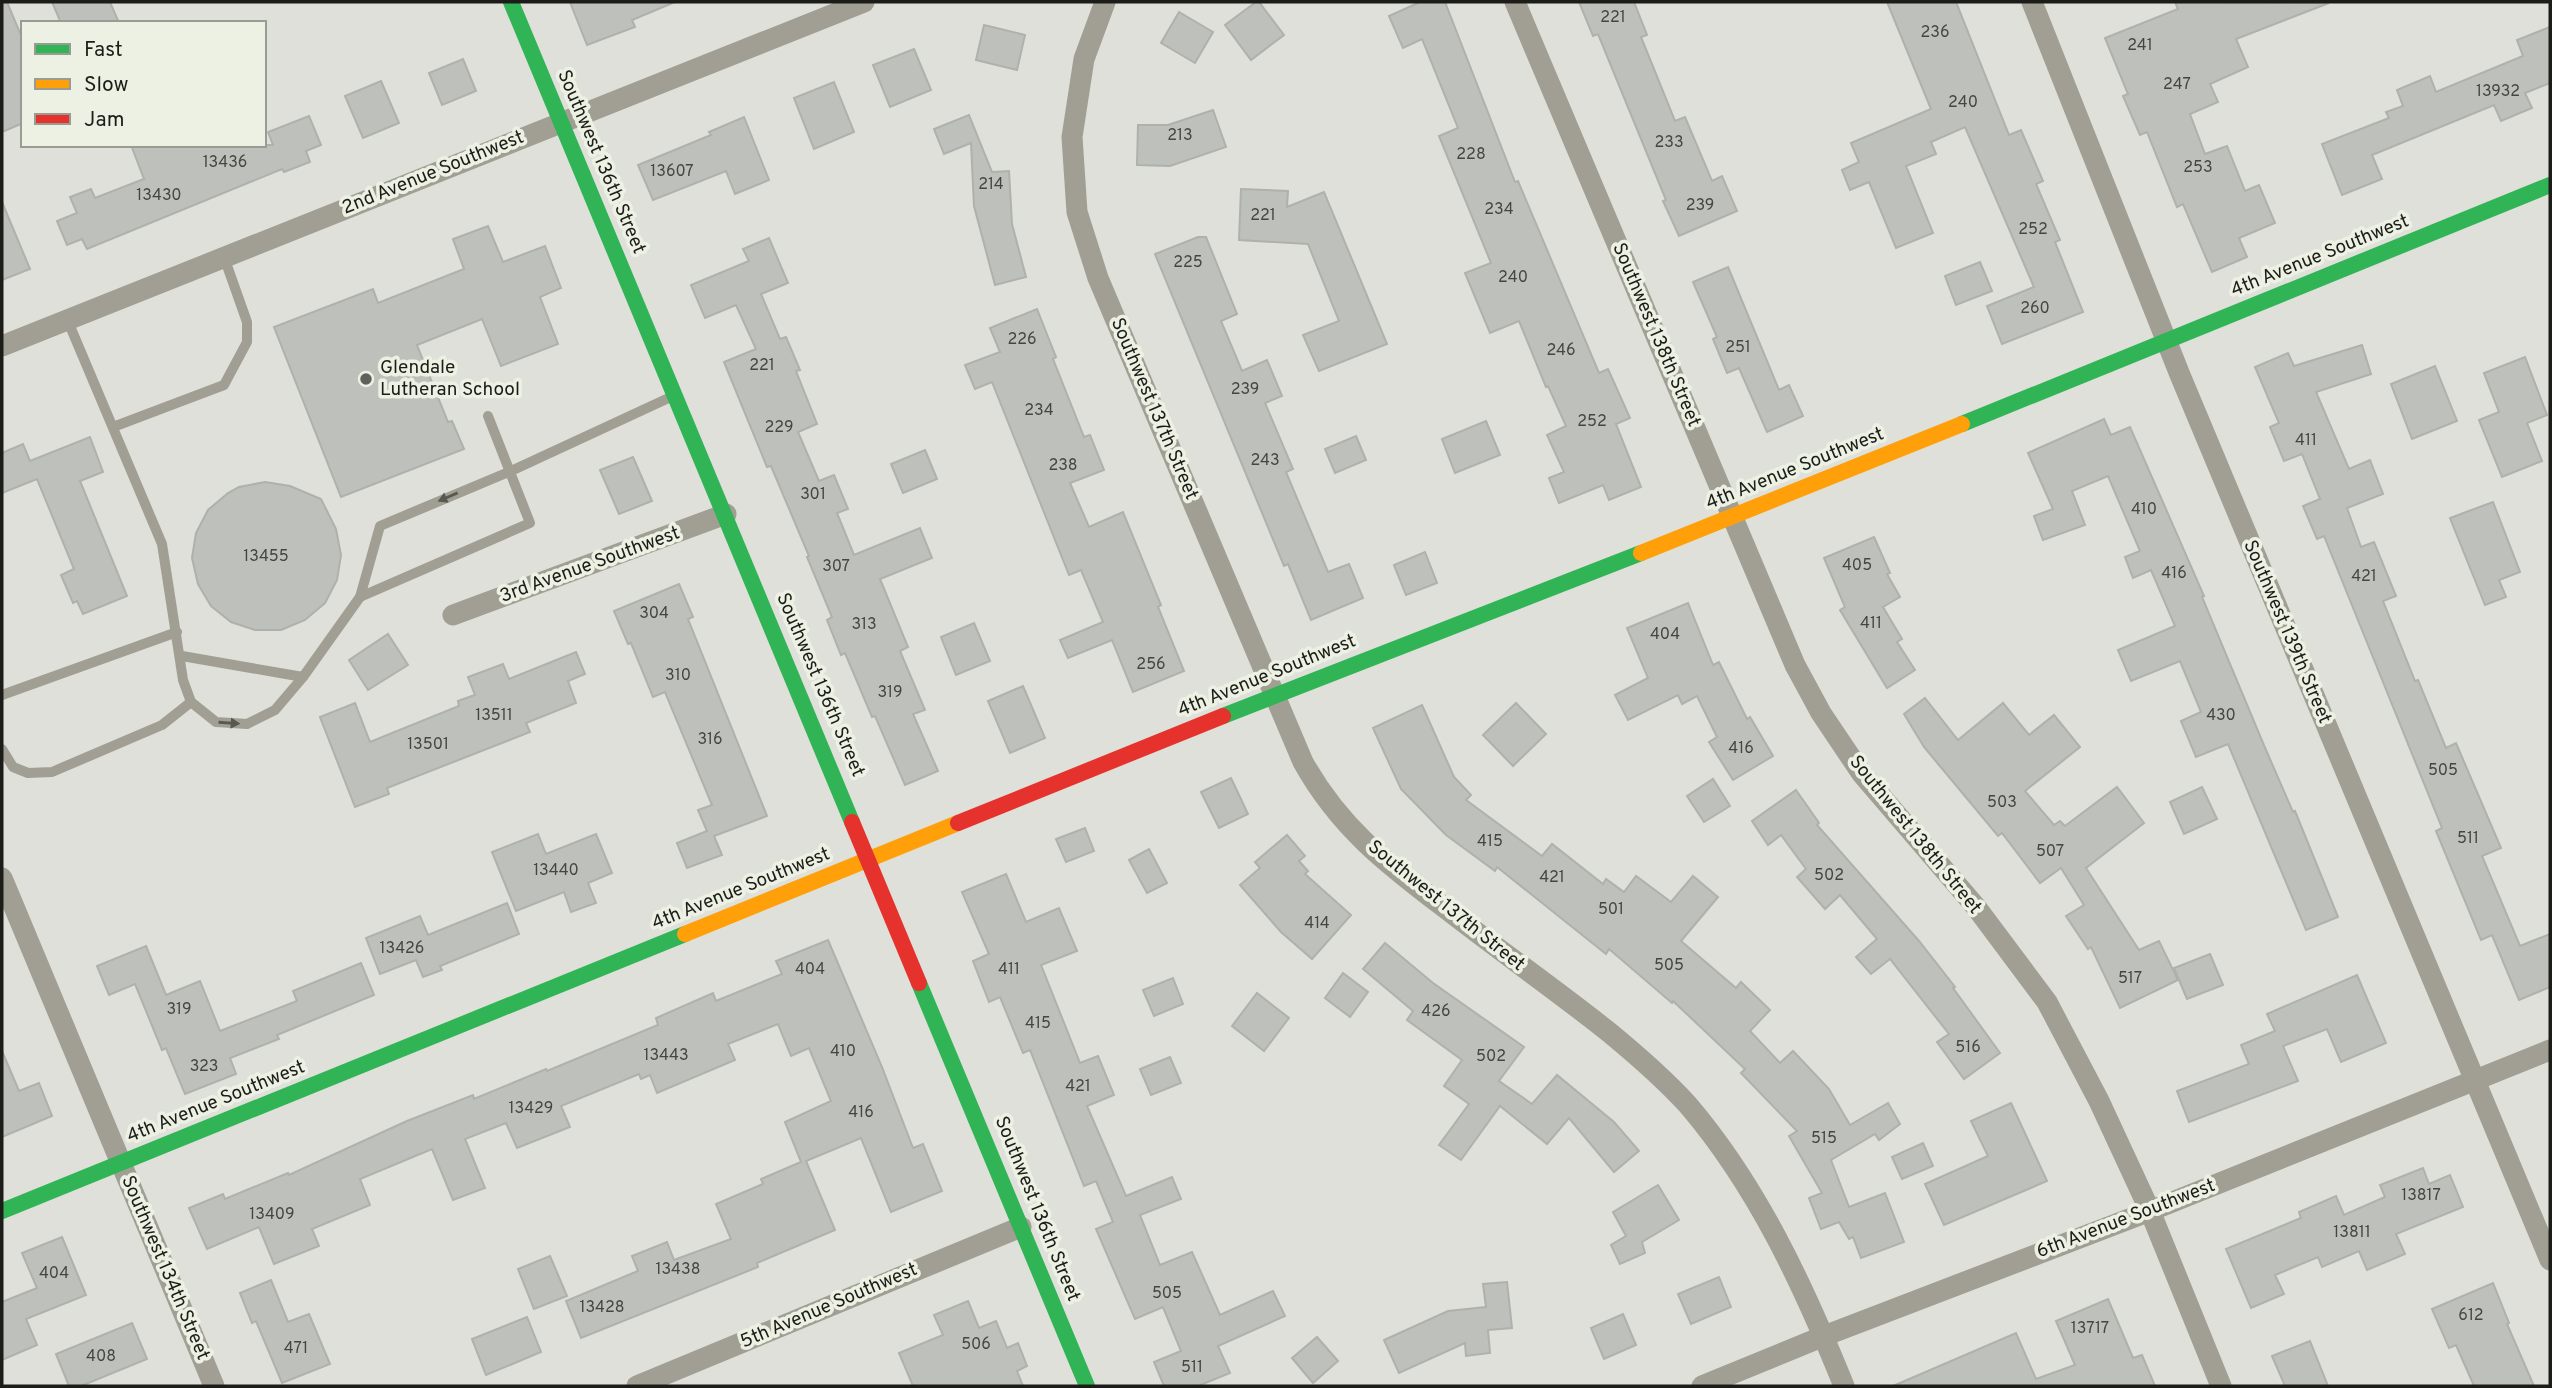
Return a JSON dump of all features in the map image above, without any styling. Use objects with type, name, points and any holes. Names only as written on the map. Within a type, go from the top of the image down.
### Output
[{"type":"street","name":"Southwest 136th Street","points":[[511,2],[1087,1386]]},
{"type":"street","name":"2nd Avenue Southwest","points":[[2,345],[864,2]]},
{"type":"street","name":"Southwest 137th Street","points":[[1105,2],[1084,59],[1072,137],[1077,212],[1098,278],[1303,761],[1320,792],[1342,821],[1396,871],[1611,1034],[1686,1104],[1725,1153],[1762,1210],[1824,1336],[1844,1386]]},
{"type":"street","name":"Southwest 138th Street","points":[[1515,2],[1795,665],[1821,713],[1862,774],[1976,907],[2047,1002],[2099,1101],[2150,1211],[2221,1386]]},
{"type":"street","name":"Southwest 139th Street","points":[[2032,2],[2166,341],[2550,1260]]},
{"type":"street","name":"4th Avenue Southwest","points":[[2,1211],[1276,694],[1733,517],[2550,185]]},
{"type":"street","name":"3rd Avenue Southwest","points":[[453,615],[726,514]]},
{"type":"street","name":"Southwest 134th Street","points":[[2,878],[214,1386]]},
{"type":"street","name":"6th Avenue Southwest","points":[[1702,1386],[1824,1336],[2150,1211],[2550,1050]]},
{"type":"street","name":"5th Avenue Southwest","points":[[637,1386],[1021,1227]]},
{"type":"lane","points":[[113,428],[224,385],[247,342],[247,322],[224,257]]},
{"type":"lane","points":[[67,319],[162,544],[182,656],[183,680],[191,702],[216,722],[247,724],[275,710],[303,677],[360,597],[380,526],[511,471],[676,395]]},
{"type":"lane","points":[[360,597],[530,523],[488,416]]},
{"type":"lane","points":[[2,695],[177,632]]},
{"type":"lane","points":[[182,656],[303,677]]},
{"type":"lane","points":[[2,749],[13,767],[29,773],[52,772],[162,725],[191,702]]},
{"type":"building","points":[[2,2],[7,2],[21,35],[21,124],[2,132]]},
{"type":"building","points":[[52,2],[110,2],[118,21],[60,21]]},
{"type":"building","points":[[570,2],[675,2],[632,20],[635,27],[587,45]]},
{"type":"building","points":[[1259,2],[1284,35],[1251,60],[1225,25]]},
{"type":"building","points":[[1420,2],[1445,2],[1515,182],[1518,181],[1599,373],[1608,369],[1630,418],[1616,424],[1641,487],[1609,500],[1603,485],[1559,503],[1549,478],[1564,472],[1547,435],[1566,426],[1548,386],[1546,387],[1519,321],[1490,333],[1465,273],[1491,263],[1439,136],[1458,128],[1422,39],[1403,48],[1389,16]]},
{"type":"building","points":[[1579,2],[1634,2],[1647,35],[1641,37],[1675,121],[1685,117],[1712,181],[1722,176],[1737,211],[1679,236],[1598,34],[1593,36]]},
{"type":"building","points":[[1887,2],[1956,2],[2009,135],[2021,130],[2043,181],[2036,184],[2060,240],[2055,242],[2083,312],[2002,344],[1987,306],[2034,287],[1965,127],[1931,142],[1936,154],[1906,166],[1933,233],[1896,248],[1869,182],[1850,190],[1842,170],[1859,162],[1851,143],[1931,109]]},
{"type":"building","points":[[2175,2],[2329,3],[2236,39],[2248,67],[2210,84],[2218,102],[2190,114],[2205,154],[2227,146],[2245,191],[2259,185],[2275,223],[2239,238],[2247,257],[2212,272],[2183,204],[2177,207],[2147,132],[2140,135],[2123,96],[2128,94],[2105,38],[2178,9]]},
{"type":"building","points":[[1179,12],[1213,32],[1195,63],[1161,43]]},
{"type":"building","points":[[984,25],[1025,35],[1017,70],[976,60]]},
{"type":"building","points":[[2550,27],[2550,83],[2525,93],[2532,108],[2501,121],[2494,105],[2372,155],[2382,179],[2342,195],[2322,144],[2389,118],[2386,112],[2403,106],[2397,90],[2430,76],[2436,92],[2523,56],[2517,40]]},
{"type":"building","points":[[914,49],[931,90],[890,107],[873,65]]},
{"type":"building","points":[[463,59],[476,91],[442,105],[429,73]]},
{"type":"building","points":[[381,81],[399,123],[363,138],[345,96]]},
{"type":"building","points":[[834,82],[854,132],[814,149],[794,98]]},
{"type":"building","points":[[1213,110],[1226,147],[1170,166],[1137,165],[1138,125],[1168,125]]},
{"type":"building","points":[[969,115],[992,172],[1009,171],[1012,224],[1026,277],[995,285],[974,206],[971,143],[944,154],[934,129]]},
{"type":"building","points":[[309,116],[321,145],[306,151],[310,162],[284,172],[282,169],[87,249],[82,239],[67,245],[57,221],[77,213],[70,197],[91,189],[95,198],[144,179],[132,147],[266,147],[273,145],[268,132]]},
{"type":"building","points":[[744,117],[769,180],[735,194],[726,171],[653,200],[638,165],[711,135],[709,132]]},
{"type":"building","points":[[1241,189],[1288,191],[1287,207],[1324,192],[1387,344],[1319,371],[1303,335],[1339,321],[1308,244],[1239,240]]},
{"type":"building","points":[[2,202],[30,269],[2,280]]},
{"type":"building","points":[[488,226],[503,262],[545,246],[561,288],[540,297],[558,344],[501,366],[482,319],[417,345],[448,422],[452,421],[464,449],[341,497],[274,327],[373,289],[378,303],[464,269],[453,239]]},
{"type":"building","points":[[1198,237],[1206,237],[1237,314],[1221,321],[1242,371],[1267,360],[1282,396],[1265,403],[1293,469],[1286,472],[1328,572],[1349,564],[1363,598],[1311,620],[1288,564],[1284,566],[1155,254]]},
{"type":"building","points":[[769,238],[788,283],[761,294],[780,339],[786,337],[800,370],[796,371],[817,424],[798,432],[819,481],[834,475],[848,509],[837,513],[854,555],[920,528],[932,558],[880,579],[908,647],[900,651],[925,710],[913,714],[938,771],[905,785],[845,653],[841,655],[827,620],[832,617],[807,557],[809,556],[771,466],[767,467],[724,362],[756,349],[736,305],[705,318],[691,285],[749,261],[743,249]]},
{"type":"building","points":[[1980,262],[1992,291],[1956,305],[1945,276]]},
{"type":"building","points":[[1728,267],[1779,390],[1789,385],[1803,416],[1767,432],[1739,368],[1727,373],[1713,339],[1717,337],[1693,282]]},
{"type":"building","points":[[1037,309],[1056,357],[1053,359],[1084,437],[1090,435],[1104,470],[1070,483],[1089,527],[1123,512],[1161,605],[1158,607],[1184,671],[1133,692],[1112,640],[1068,658],[1060,640],[1103,622],[1081,570],[1069,575],[992,382],[975,389],[965,365],[1000,352],[990,328]]},
{"type":"building","points":[[2362,345],[2371,374],[2316,392],[2349,469],[2370,460],[2383,494],[2347,508],[2361,547],[2374,542],[2396,596],[2383,601],[2415,681],[2418,680],[2446,748],[2456,743],[2501,848],[2482,856],[2520,946],[2550,934],[2550,987],[2519,1000],[2492,935],[2481,940],[2436,831],[2442,828],[2324,536],[2317,539],[2303,506],[2320,499],[2302,454],[2284,461],[2270,427],[2279,423],[2255,367],[2288,353],[2294,366]]},
{"type":"building","points":[[2525,357],[2547,415],[2527,423],[2542,461],[2502,477],[2479,420],[2499,412],[2484,373]]},
{"type":"building","points":[[2435,366],[2457,421],[2412,439],[2391,384]]},
{"type":"building","points":[[2104,419],[2111,435],[2130,427],[2338,917],[2306,930],[2228,744],[2196,757],[2181,721],[2201,712],[2180,661],[2131,681],[2118,650],[2175,626],[2151,570],[2133,578],[2125,557],[2140,551],[2108,476],[2072,491],[2085,525],[2043,540],[2034,516],[2053,509],[2028,453]]},
{"type":"building","points":[[1486,421],[1500,455],[1455,473],[1442,439]]},
{"type":"building","points":[[1356,436],[1366,460],[1335,473],[1325,449]]},
{"type":"building","points":[[90,437],[103,472],[80,481],[127,596],[83,614],[77,601],[73,603],[61,575],[74,569],[37,479],[2,493],[2,453],[23,444],[30,461]]},
{"type":"building","points":[[925,450],[937,479],[903,493],[891,464]]},
{"type":"building","points":[[633,457],[652,501],[619,514],[600,470]]},
{"type":"building","points":[[265,482],[290,486],[321,499],[336,529],[341,555],[337,580],[325,603],[305,620],[281,630],[255,630],[231,622],[211,606],[198,584],[192,558],[196,533],[208,510],[239,487]]},
{"type":"building","points":[[2493,502],[2520,572],[2499,580],[2506,597],[2485,605],[2450,518]]},
{"type":"building","points":[[1874,537],[1890,573],[1887,574],[1900,597],[1883,607],[1902,639],[1897,642],[1915,670],[1887,688],[1840,610],[1845,607],[1824,558]]},
{"type":"building","points":[[1425,552],[1437,583],[1406,595],[1394,565]]},
{"type":"building","points":[[679,584],[693,617],[688,619],[767,816],[714,836],[722,855],[687,868],[677,843],[707,831],[698,810],[712,805],[665,692],[653,697],[631,643],[628,644],[614,611]]},
{"type":"building","points":[[1688,603],[1713,665],[1719,662],[1747,719],[1750,717],[1773,756],[1733,780],[1709,742],[1717,737],[1697,696],[1682,704],[1678,695],[1628,720],[1615,695],[1648,678],[1627,628]]},
{"type":"building","points":[[974,623],[990,661],[956,675],[941,637]]},
{"type":"building","points":[[388,634],[408,665],[368,690],[349,660]]},
{"type":"building","points":[[576,652],[585,674],[568,681],[576,703],[526,723],[530,732],[387,788],[389,794],[355,807],[320,717],[355,703],[370,742],[459,706],[458,701],[475,695],[468,677],[503,664],[509,679]]},
{"type":"building","points":[[1023,686],[1045,738],[1010,753],[988,701]]},
{"type":"building","points":[[1925,698],[1958,740],[2003,703],[2029,735],[2054,715],[2080,747],[2025,791],[2054,825],[2060,821],[2065,826],[2117,787],[2144,823],[2086,868],[2139,950],[2159,941],[2178,980],[2120,1008],[2091,947],[2088,949],[2066,916],[2084,905],[2061,868],[2040,883],[2002,833],[1998,836],[1924,747],[1904,714]]},
{"type":"building","points":[[1516,703],[1546,734],[1513,766],[1483,735]]},
{"type":"building","points":[[1422,705],[1454,777],[1471,795],[1466,800],[1542,856],[1552,844],[1603,884],[1606,879],[1624,892],[1636,876],[1671,902],[1693,876],[1718,897],[1681,941],[1736,988],[1741,982],[1770,1010],[1750,1031],[1780,1063],[1793,1051],[1829,1089],[1850,1125],[1888,1103],[1900,1124],[1879,1140],[1875,1134],[1831,1160],[1849,1207],[1885,1193],[1904,1242],[1861,1258],[1853,1237],[1849,1239],[1839,1222],[1821,1229],[1809,1198],[1822,1193],[1789,1136],[1797,1131],[1741,1073],[1745,1069],[1673,1001],[1672,1003],[1609,949],[1606,954],[1497,867],[1495,871],[1446,835],[1401,789],[1373,728]]},
{"type":"building","points":[[1231,778],[1248,814],[1219,828],[1201,792]]},
{"type":"building","points":[[1713,779],[1730,806],[1704,822],[1687,796]]},
{"type":"building","points":[[2202,787],[2217,819],[2184,834],[2170,802]]},
{"type":"building","points":[[1796,790],[1819,823],[1817,825],[1919,941],[1955,987],[1953,988],[2000,1053],[1964,1079],[1937,1042],[1949,1034],[1890,959],[1871,974],[1856,957],[1877,939],[1840,895],[1825,909],[1797,877],[1806,869],[1781,835],[1768,845],[1752,821]]},
{"type":"building","points":[[1085,828],[1094,851],[1066,862],[1056,839]]},
{"type":"building","points":[[538,834],[546,854],[596,834],[612,873],[588,883],[596,903],[571,912],[564,892],[516,911],[492,852]]},
{"type":"building","points":[[1287,835],[1305,856],[1299,861],[1308,871],[1305,874],[1351,915],[1312,959],[1281,932],[1240,885],[1260,868],[1255,862]]},
{"type":"building","points":[[1149,849],[1167,883],[1147,893],[1129,860]]},
{"type":"building","points":[[1006,874],[1026,922],[1059,908],[1077,951],[1041,965],[1080,1063],[1098,1056],[1114,1095],[1087,1106],[1126,1196],[1172,1177],[1181,1199],[1140,1215],[1160,1265],[1192,1252],[1220,1315],[1273,1291],[1285,1316],[1218,1346],[1230,1373],[1198,1386],[1164,1386],[1154,1362],[1181,1351],[1163,1307],[1135,1319],[1096,1229],[1113,1222],[1096,1181],[1084,1186],[1030,1050],[1023,1053],[1000,997],[989,1002],[973,961],[989,954],[962,892]]},
{"type":"building","points":[[507,903],[519,934],[440,966],[442,970],[423,977],[416,960],[380,974],[366,938],[420,916],[428,935]]},
{"type":"building","points":[[828,940],[913,1148],[923,1144],[942,1191],[891,1212],[861,1138],[806,1161],[835,1230],[757,1263],[758,1267],[581,1338],[566,1301],[638,1271],[632,1256],[667,1242],[674,1260],[731,1239],[716,1204],[763,1184],[761,1179],[801,1162],[785,1122],[831,1101],[809,1048],[791,1056],[778,1024],[728,1044],[735,1060],[657,1093],[650,1075],[641,1079],[639,1074],[561,1106],[570,1127],[517,1148],[506,1123],[465,1139],[485,1188],[453,1200],[432,1149],[360,1179],[370,1205],[312,1229],[319,1246],[274,1264],[259,1227],[207,1249],[189,1208],[223,1194],[225,1199],[288,1173],[289,1175],[407,1121],[473,1095],[474,1099],[546,1069],[547,1071],[658,1025],[656,1018],[713,993],[716,1001],[782,974],[776,961]]},
{"type":"building","points":[[1385,943],[1433,983],[1524,1047],[1499,1081],[1532,1104],[1557,1075],[1614,1122],[1639,1151],[1614,1172],[1569,1118],[1547,1144],[1500,1106],[1461,1160],[1439,1145],[1469,1104],[1444,1086],[1462,1060],[1407,1020],[1413,1011],[1363,969]]},
{"type":"building","points":[[146,946],[166,995],[200,981],[220,1031],[297,1001],[293,991],[361,963],[374,995],[277,1035],[279,1039],[230,1058],[236,1074],[185,1094],[166,1048],[162,1050],[135,984],[109,995],[97,966]]},
{"type":"building","points":[[2210,954],[2223,985],[2187,999],[2174,968]]},
{"type":"building","points":[[1343,973],[1368,992],[1350,1017],[1325,998]]},
{"type":"building","points":[[2357,975],[2386,1043],[2341,1062],[2327,1029],[2283,1046],[2298,1081],[2189,1122],[2177,1091],[2249,1064],[2241,1045],[2275,1031],[2267,1014]]},
{"type":"building","points":[[1173,978],[1183,1004],[1154,1016],[1143,990]]},
{"type":"building","points":[[1257,993],[1289,1018],[1264,1051],[1232,1026]]},
{"type":"building","points":[[2,1051],[19,1091],[39,1083],[52,1116],[2,1137]]},
{"type":"building","points":[[1170,1057],[1181,1083],[1151,1095],[1140,1069]]},
{"type":"building","points":[[2011,1103],[2047,1181],[1944,1225],[1925,1184],[1988,1156],[1971,1121]]},
{"type":"building","points":[[1923,1143],[1933,1166],[1902,1179],[1892,1157]]},
{"type":"building","points":[[2423,1168],[2429,1184],[2450,1175],[2463,1207],[2396,1234],[2405,1254],[2367,1270],[2359,1251],[2322,1267],[2318,1257],[2275,1275],[2284,1294],[2251,1308],[2226,1249],[2301,1218],[2299,1212],[2336,1196],[2344,1215],[2385,1197],[2380,1185]]},
{"type":"building","points":[[1658,1185],[1679,1220],[1642,1242],[1645,1253],[1620,1264],[1611,1245],[1626,1236],[1613,1212]]},
{"type":"building","points":[[62,1237],[86,1295],[26,1319],[37,1345],[2,1360],[2,1302],[37,1288],[22,1253]]},
{"type":"building","points":[[550,1256],[567,1296],[534,1309],[518,1269]]},
{"type":"building","points":[[1719,1277],[1731,1307],[1691,1324],[1678,1294]]},
{"type":"building","points":[[271,1280],[288,1322],[309,1314],[330,1364],[282,1383],[256,1321],[252,1323],[240,1293]]},
{"type":"building","points":[[1507,1282],[1512,1328],[1488,1330],[1490,1353],[1466,1356],[1465,1343],[1399,1373],[1384,1340],[1448,1311],[1486,1307],[1483,1284]]},
{"type":"building","points":[[2493,1283],[2509,1323],[2507,1324],[2534,1386],[2474,1386],[2456,1345],[2449,1348],[2432,1309]]},
{"type":"building","points":[[2108,1299],[2133,1358],[2142,1355],[2155,1386],[1893,1386],[2016,1333],[2036,1379],[2075,1365],[2056,1321]]},
{"type":"building","points":[[968,1301],[979,1328],[996,1321],[1007,1348],[1018,1343],[1027,1366],[1017,1371],[1023,1386],[913,1386],[899,1353],[943,1335],[934,1315]]},
{"type":"building","points":[[1623,1314],[1636,1345],[1604,1359],[1591,1328]]},
{"type":"building","points":[[527,1317],[541,1352],[486,1375],[472,1339]]},
{"type":"building","points":[[132,1323],[147,1359],[81,1386],[69,1386],[56,1354]]},
{"type":"building","points":[[1317,1337],[1338,1361],[1313,1383],[1292,1358]]},
{"type":"building","points":[[2310,1341],[2328,1386],[2285,1386],[2272,1356]]},
{"type":"traffic: fast","points":[[511,2],[852,822]]},
{"type":"traffic: fast","points":[[1962,424],[2550,185]]},
{"type":"traffic: fast","points":[[1223,716],[1641,553]]},
{"type":"traffic: fast","points":[[2,1211],[685,934]]},
{"type":"traffic: fast","points":[[919,983],[1087,1386]]},
{"type":"traffic: slow","points":[[1641,553],[1962,424]]},
{"type":"traffic: slow","points":[[685,934],[958,823]]},
{"type":"traffic: jam","points":[[958,823],[1223,716]]},
{"type":"traffic: jam","points":[[852,822],[919,983]]},
{"type":"place","name":"Glendale Lutheran School","points":[[366,379]]}]
